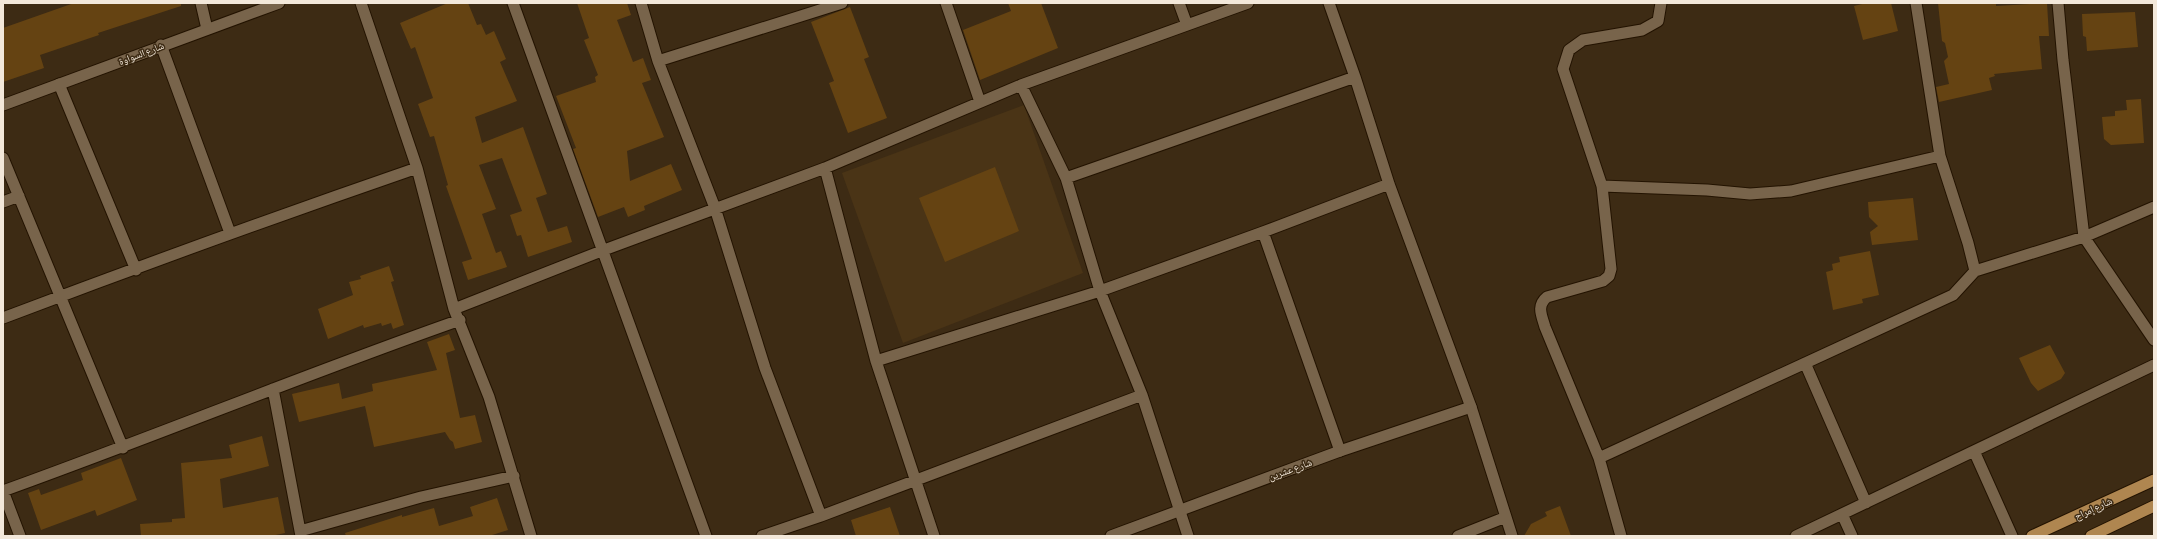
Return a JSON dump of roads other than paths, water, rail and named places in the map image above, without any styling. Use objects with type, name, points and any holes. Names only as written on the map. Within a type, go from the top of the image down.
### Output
[{"type":"main road","name":"شارع إمراح","points":[[2032,536],[2154,480]]},
{"type":"main road","points":[[2091,536],[2154,506]]},
{"type":"street","points":[[201,3],[208,29]]},
{"type":"street","name":"شارع السواوة","points":[[3,105],[161,45],[280,3]]},
{"type":"street","points":[[361,3],[416,168],[454,309],[460,320],[489,397],[531,536]]},
{"type":"street","points":[[513,3],[604,250],[706,536]]},
{"type":"street","points":[[641,3],[658,61],[715,208],[765,368],[821,516]]},
{"type":"street","points":[[658,61],[842,3]]},
{"type":"street","points":[[946,3],[980,102]]},
{"type":"street","points":[[1179,3],[1187,25]]},
{"type":"street","points":[[454,309],[604,250],[825,168],[1021,84],[1248,3]]},
{"type":"street","points":[[1329,3],[1355,77],[1388,184],[1471,407],[1512,536]]},
{"type":"street","points":[[1621,536],[1599,458],[1545,327],[1540,306],[1541,302],[1547,298],[1603,281],[1609,276],[1612,269],[1602,186],[1563,69],[1569,50],[1583,40],[1642,30],[1658,21],[1661,3]]},
{"type":"street","points":[[1916,3],[1940,156],[1968,243],[1975,271]]},
{"type":"street","points":[[2058,3],[2063,60],[2084,237],[2154,340]]},
{"type":"street","points":[[161,45],[230,233]]},
{"type":"street","points":[[1066,178],[1355,77]]},
{"type":"street","points":[[59,84],[136,270]]},
{"type":"street","points":[[1021,84],[1066,178],[1100,291],[1142,395],[1188,536]]},
{"type":"street","points":[[1602,186],[1707,190],[1750,194],[1791,191],[1940,156]]},
{"type":"street","points":[[3,158],[62,296],[123,448]]},
{"type":"street","points":[[3,318],[136,270],[230,233],[416,168]]},
{"type":"street","points":[[825,168],[876,361],[934,536]]},
{"type":"street","points":[[876,361],[1100,291],[1263,232],[1388,184]]},
{"type":"street","points":[[3,202],[19,196]]},
{"type":"street","points":[[1599,458],[1953,295],[1975,271],[2084,237],[2154,207]]},
{"type":"street","points":[[1263,232],[1340,451]]},
{"type":"street","points":[[20,536],[3,491],[123,448],[273,389],[460,320]]},
{"type":"street","points":[[1805,363],[1866,503]]},
{"type":"street","points":[[1796,536],[2154,365]]},
{"type":"street","points":[[273,389],[301,533],[421,497],[514,476]]},
{"type":"street","points":[[762,536],[821,516],[914,479],[1142,395]]},
{"type":"street","name":"شارع عشرين","points":[[1111,536],[1180,509],[1340,451],[1471,407]]},
{"type":"street","points":[[1974,451],[2012,536]]},
{"type":"street","points":[[1842,514],[1852,536]]},
{"type":"street","points":[[1458,536],[1506,517]]}]
